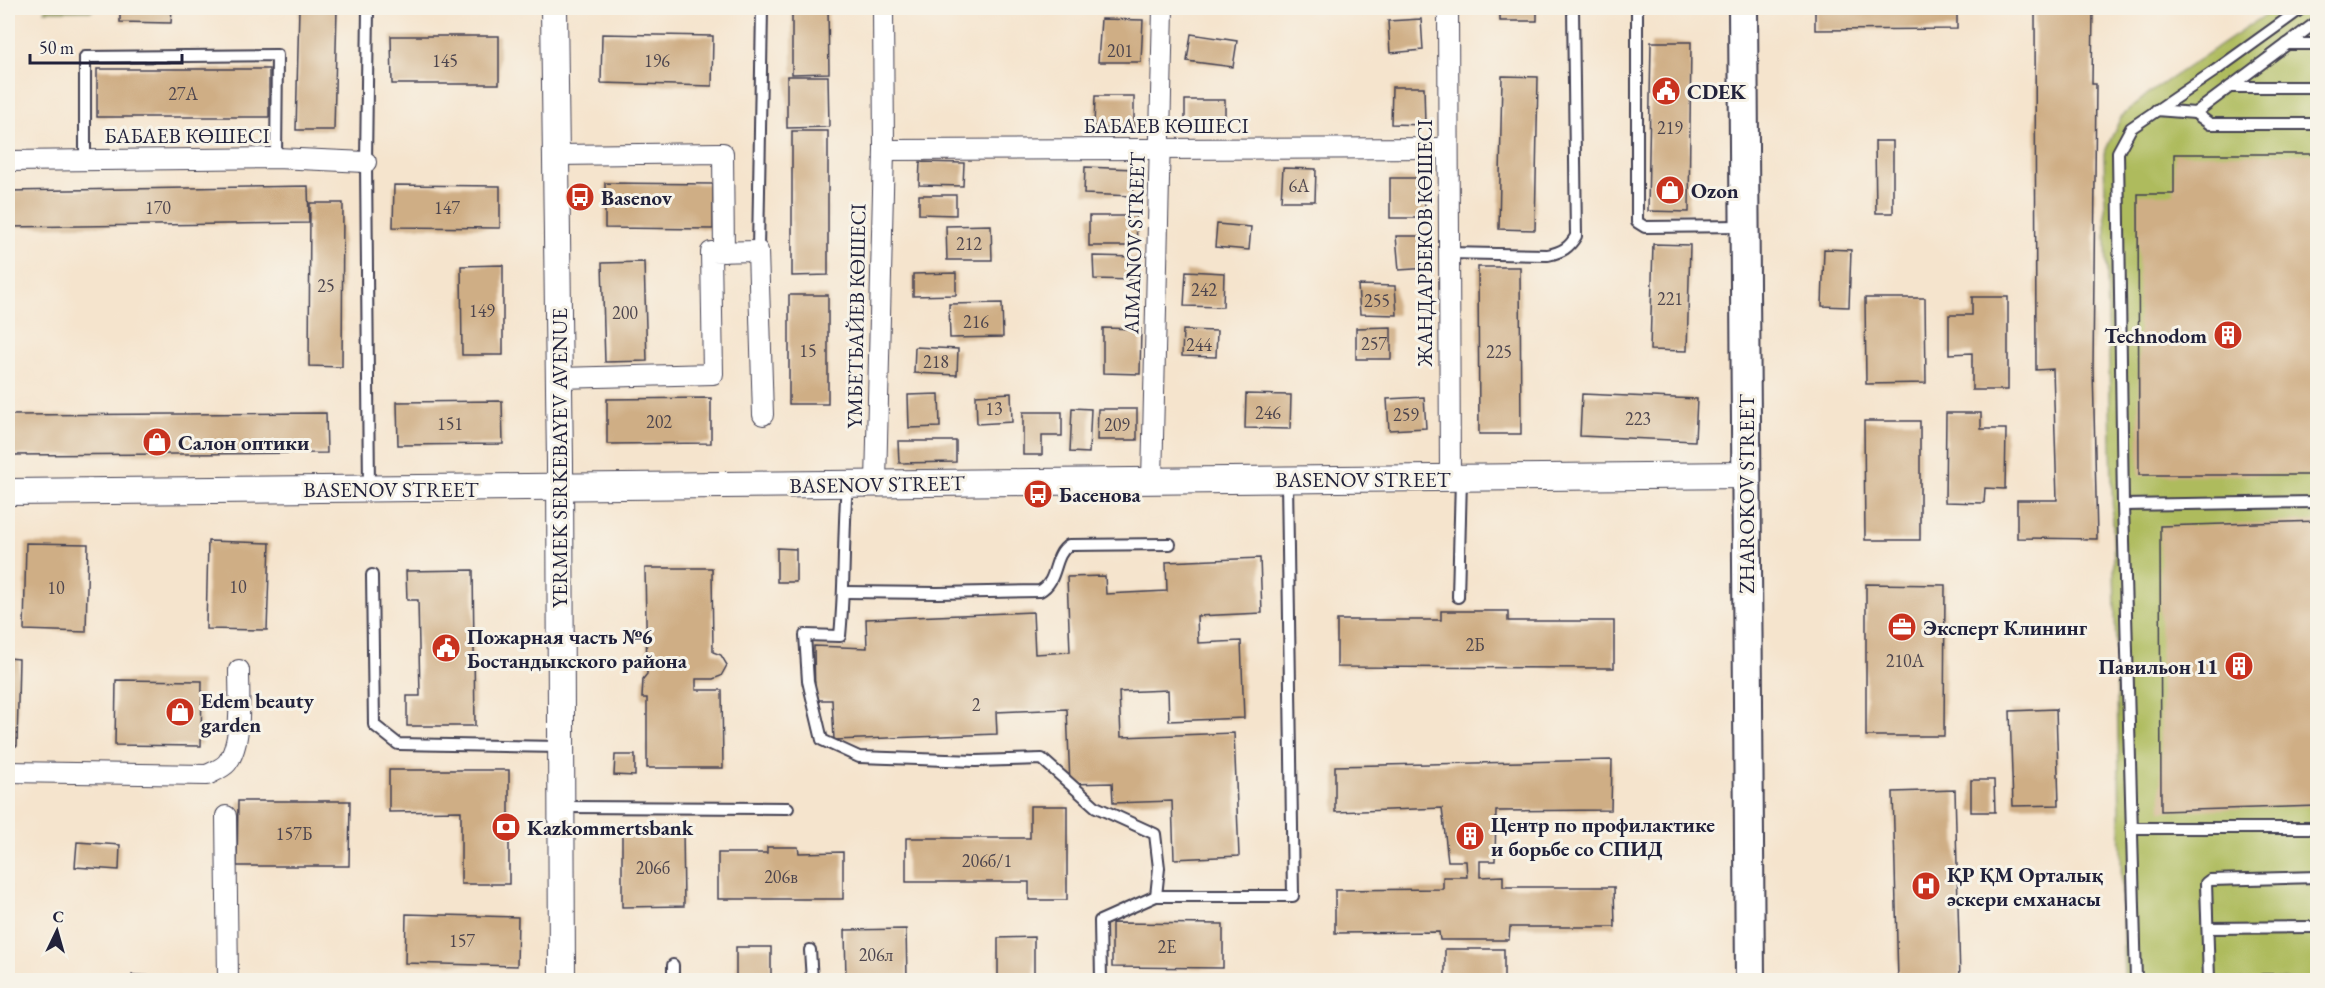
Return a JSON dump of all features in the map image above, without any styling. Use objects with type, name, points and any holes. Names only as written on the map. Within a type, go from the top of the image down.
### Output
[{"type":"main road","name":"ZHAROKOV STREET","points":[[1743,8],[1750,981]]},
{"type":"street","name":"YERMEK SERKEBAYEV AVENUE","points":[[554,8],[560,487],[562,981]]},
{"type":"street","name":"ҮМБЕТБАЙЕВ КӨШЕСІ","points":[[876,483],[884,150],[883,8]]},
{"type":"street","name":"AIMANOV STREET","points":[[1152,481],[1163,8]]},
{"type":"street","name":"ЖАНДАРБЕКОВ КӨШЕСІ","points":[[1448,8],[1448,253],[1455,478]]},
{"type":"street","name":"БАБАЕВ КӨШЕСІ","points":[[884,150],[1447,148]]},
{"type":"street","points":[[557,155],[723,153],[724,252]]},
{"type":"street","name":"БАБАЕВ КӨШЕСІ","points":[[8,161],[276,158],[366,162]]},
{"type":"street","points":[[559,378],[712,374],[711,252],[758,251],[763,415]]},
{"type":"street","name":"BASENOV STREET","points":[[8,492],[1746,475]]},
{"type":"street","points":[[8,772],[207,775],[227,763],[233,749],[239,727],[239,670]]},
{"type":"street","points":[[226,816],[228,981]]},
{"type":"lane","points":[[368,8],[366,162],[369,489]]},
{"type":"lane","points":[[758,251],[762,8]]},
{"type":"lane","points":[[1448,253],[1548,255],[1560,253],[1570,247],[1576,236],[1573,8]]},
{"type":"lane","points":[[1637,8],[1638,222],[1645,227],[1744,226]]},
{"type":"lane","points":[[2136,981],[2123,505],[2118,152],[2131,128],[2302,8]]},
{"type":"lane","points":[[2195,112],[2318,21]]},
{"type":"lane","points":[[2286,44],[2318,44]]},
{"type":"lane","points":[[85,160],[85,57],[277,55],[276,158]]},
{"type":"lane","points":[[2229,87],[2318,87]]},
{"type":"lane","points":[[2156,110],[2195,112],[2210,124],[2318,124]]},
{"type":"lane","points":[[1455,478],[1458,597]]},
{"type":"lane","points":[[1101,981],[1100,921],[1156,896],[1293,896],[1287,479]]},
{"type":"lane","points":[[847,484],[843,527],[840,636],[805,636],[807,681],[822,740],[859,757],[976,761],[1042,759],[1096,807],[1155,834],[1159,868],[1156,896]]},
{"type":"lane","points":[[2123,505],[2318,502]]},
{"type":"lane","points":[[843,592],[1040,591],[1047,587],[1053,579],[1062,550],[1069,545],[1170,544]]},
{"type":"lane","points":[[372,575],[374,725],[398,744],[562,747]]},
{"type":"lane","points":[[562,807],[788,808]]},
{"type":"lane","points":[[2131,828],[2318,828]]},
{"type":"lane","points":[[2209,981],[2206,883],[2210,880],[2318,877]]},
{"type":"lane","points":[[2208,928],[2318,927]]},
{"type":"lane","points":[[810,950],[812,981]]},
{"type":"lane","points":[[673,965],[673,981]]},
{"type":"lane","points":[[2263,981],[2318,980]]},
{"type":"green space","points":[[45,8],[92,8],[92,11],[45,11]]},
{"type":"green space","points":[[2276,8],[2317,8],[2317,980],[2124,980],[2104,154],[2121,117],[2149,93]]},
{"type":"building","points":[[120,8],[172,8],[171,23],[120,22]]},
{"type":"building","points":[[299,8],[337,8],[334,130],[296,130]]},
{"type":"building","points":[[792,8],[828,8],[829,73],[792,74]]},
{"type":"building","points":[[1500,8],[1537,8],[1537,21],[1500,21]]},
{"type":"building","points":[[1684,8],[1684,10],[1656,9]]},
{"type":"building","points":[[1815,8],[1957,8],[1957,29],[1815,30]]},
{"type":"building","points":[[2035,8],[2093,8],[2092,84],[2096,84],[2093,368],[2097,539],[2017,538],[2017,500],[2057,500],[2053,369],[2036,370]]},
{"type":"building","points":[[1101,19],[1143,20],[1141,62],[1098,62]]},
{"type":"building","points":[[1421,19],[1423,50],[1390,53],[1388,21]]},
{"type":"building","points":[[602,34],[713,36],[712,86],[601,83]]},
{"type":"building","points":[[1191,34],[1237,41],[1233,67],[1187,61]]},
{"type":"building","points":[[391,36],[499,36],[499,84],[392,84]]},
{"type":"building","points":[[1651,42],[1691,42],[1689,212],[1648,211]]},
{"type":"building","points":[[97,69],[269,69],[269,117],[97,117]]},
{"type":"building","points":[[787,76],[828,76],[829,127],[787,128]]},
{"type":"building","points":[[1502,76],[1538,77],[1535,230],[1499,229]]},
{"type":"building","points":[[1392,87],[1424,87],[1425,125],[1391,124]]},
{"type":"building","points":[[1095,96],[1134,96],[1134,128],[1094,128]]},
{"type":"building","points":[[1185,100],[1225,100],[1225,128],[1185,128]]},
{"type":"building","points":[[792,131],[828,131],[828,275],[792,276]]},
{"type":"building","points":[[1875,141],[1893,141],[1893,213],[1876,213]]},
{"type":"building","name":"Technodom","points":[[2174,154],[2318,154],[2318,475],[2139,475],[2138,194],[2174,194]]},
{"type":"building","points":[[920,162],[964,163],[963,186],[919,185]]},
{"type":"building","points":[[1085,167],[1134,169],[1133,196],[1084,194]]},
{"type":"building","points":[[1283,168],[1316,169],[1315,201],[1281,201]]},
{"type":"building","points":[[1390,178],[1422,178],[1426,218],[1390,218]]},
{"type":"building","points":[[605,183],[713,184],[713,229],[605,228]]},
{"type":"building","points":[[394,185],[500,186],[500,228],[393,227]]},
{"type":"building","points":[[308,186],[309,223],[8,227],[8,191]]},
{"type":"building","points":[[919,195],[956,195],[956,215],[919,214]]},
{"type":"building","points":[[310,203],[343,203],[342,367],[309,366]]},
{"type":"building","points":[[1089,216],[1136,216],[1137,246],[1089,246]]},
{"type":"building","points":[[1217,224],[1251,227],[1249,250],[1215,247]]},
{"type":"building","points":[[991,225],[992,260],[947,260],[946,226]]},
{"type":"building","points":[[1396,236],[1428,236],[1429,268],[1399,270]]},
{"type":"building","points":[[1653,244],[1690,245],[1687,351],[1650,350]]},
{"type":"building","points":[[1824,249],[1851,250],[1849,307],[1822,306]]},
{"type":"building","points":[[1093,256],[1137,257],[1136,280],[1094,279]]},
{"type":"building","points":[[644,262],[647,361],[605,362],[602,263]]},
{"type":"building","points":[[503,265],[503,355],[462,355],[461,266]]},
{"type":"building","points":[[1478,267],[1520,267],[1521,434],[1479,434]]},
{"type":"building","points":[[1186,271],[1224,273],[1223,307],[1184,306]]},
{"type":"building","points":[[956,273],[956,295],[913,296],[913,274]]},
{"type":"building","points":[[1358,285],[1395,286],[1397,315],[1360,314]]},
{"type":"building","points":[[789,295],[828,295],[828,404],[789,404]]},
{"type":"building","points":[[1972,297],[2008,297],[2008,390],[1972,390],[1972,353],[1949,354],[1949,315],[1972,315]]},
{"type":"building","points":[[1865,298],[1925,298],[1926,383],[1866,384]]},
{"type":"building","points":[[1002,303],[1003,337],[950,338],[949,304]]},
{"type":"building","points":[[1391,327],[1391,359],[1356,359],[1356,328]]},
{"type":"building","points":[[1103,328],[1141,329],[1140,374],[1103,373]]},
{"type":"building","points":[[1183,330],[1217,331],[1216,357],[1182,356]]},
{"type":"building","points":[[915,347],[958,349],[957,375],[914,373]]},
{"type":"building","points":[[1011,393],[1012,422],[977,424],[976,395]]},
{"type":"building","points":[[939,394],[940,427],[909,428],[908,395]]},
{"type":"building","points":[[1246,394],[1291,395],[1290,429],[1245,428]]},
{"type":"building","points":[[1582,394],[1697,399],[1695,441],[1580,436]]},
{"type":"building","points":[[1424,397],[1426,428],[1389,430],[1387,399]]},
{"type":"building","points":[[711,398],[711,443],[607,444],[607,399]]},
{"type":"building","points":[[502,401],[503,444],[398,445],[397,402]]},
{"type":"building","points":[[1072,408],[1091,409],[1089,453],[1070,452]]},
{"type":"building","points":[[1098,409],[1137,409],[1137,440],[1097,440]]},
{"type":"building","points":[[1023,412],[1062,412],[1062,436],[1042,436],[1042,455],[1023,455]]},
{"type":"building","points":[[326,413],[327,453],[8,455],[8,415]]},
{"type":"building","points":[[1946,413],[1981,413],[1981,429],[2006,429],[2005,489],[1985,488],[1984,503],[1945,502]]},
{"type":"building","points":[[1864,421],[1920,421],[1920,540],[1865,540]]},
{"type":"building","points":[[898,441],[956,441],[956,462],[899,463]]},
{"type":"building","name":"Павильон 11","points":[[2318,521],[2318,806],[2161,811],[2160,526]]},
{"type":"building","points":[[208,541],[270,543],[267,630],[206,629]]},
{"type":"building","points":[[26,543],[88,544],[86,632],[24,630]]},
{"type":"building","points":[[777,548],[796,549],[796,582],[777,582]]},
{"type":"building","points":[[1260,558],[1262,613],[1197,616],[1198,643],[1241,641],[1244,718],[1169,721],[1168,690],[1119,692],[1121,737],[1234,733],[1239,856],[1174,859],[1172,801],[1113,803],[1112,783],[1070,784],[1067,709],[996,712],[997,734],[834,740],[832,700],[815,700],[814,646],[867,648],[866,619],[1033,612],[1035,654],[1070,652],[1067,577],[1105,576],[1106,594],[1167,591],[1166,562]]},
{"type":"building","points":[[645,568],[712,568],[713,652],[721,655],[727,665],[721,676],[713,679],[696,679],[696,690],[722,690],[723,768],[647,768],[647,698],[642,698],[643,679],[647,674]]},
{"type":"building","name":"Пожарная часть №6 Бостандыкского района","points":[[473,570],[475,726],[407,726],[407,696],[420,696],[418,600],[407,600],[406,571]]},
{"type":"building","points":[[1866,584],[1945,585],[1944,736],[1866,736]]},
{"type":"building","points":[[1441,611],[1508,611],[1508,621],[1614,621],[1614,668],[1337,667],[1337,620],[1441,620]]},
{"type":"building","points":[[8,658],[19,659],[17,746],[8,746]]},
{"type":"building","points":[[116,680],[202,681],[201,746],[115,745]]},
{"type":"building","points":[[2056,709],[2059,805],[2013,806],[2010,711]]},
{"type":"building","points":[[615,755],[635,755],[635,776],[614,775]]},
{"type":"building","name":"Центр по профилактике и борьбе со СПИД","points":[[1612,760],[1611,810],[1496,811],[1495,861],[1480,861],[1480,877],[1503,876],[1503,887],[1614,887],[1615,927],[1510,927],[1509,940],[1440,940],[1439,932],[1335,933],[1335,890],[1443,889],[1443,877],[1467,877],[1466,861],[1448,861],[1442,808],[1335,812],[1335,766]]},
{"type":"building","points":[[389,770],[509,770],[509,884],[461,884],[461,811],[389,812]]},
{"type":"building","points":[[1971,780],[1994,780],[1995,812],[1971,812]]},
{"type":"building","points":[[8,783],[11,783],[9,818],[8,818]]},
{"type":"building","name":"ҚР ҚМ Орталық әскери емханасы","points":[[1955,790],[1960,980],[1898,980],[1893,792]]},
{"type":"building","points":[[238,801],[350,801],[349,866],[237,866]]},
{"type":"building","points":[[1030,806],[1067,806],[1067,900],[1029,900],[1029,882],[906,882],[906,838],[1030,838]]},
{"type":"building","points":[[683,828],[684,906],[622,907],[622,829]]},
{"type":"building","points":[[77,842],[120,845],[119,870],[75,867]]},
{"type":"building","points":[[767,847],[798,847],[799,853],[843,852],[843,899],[718,899],[718,853],[767,853]]},
{"type":"building","points":[[406,914],[518,917],[517,966],[405,963]]},
{"type":"building","points":[[1112,923],[1223,924],[1223,968],[1112,967]]},
{"type":"building","points":[[906,929],[907,978],[846,978],[845,930]]},
{"type":"building","points":[[1034,937],[1034,980],[998,980],[998,938]]},
{"type":"building","points":[[736,947],[771,947],[771,980],[736,980]]},
{"type":"building","points":[[1445,949],[1504,949],[1504,980],[1445,980]]},
{"type":"building","points":[[132,975],[180,977],[180,980],[132,980]]},
{"type":"place","name":"CDEK","points":[[1666,91]]},
{"type":"place","name":"Ozon","points":[[1670,190]]},
{"type":"place","name":"Basenov","points":[[580,197]]},
{"type":"place","name":"Technodom","points":[[2228,335]]},
{"type":"place","name":"Салон оптики","points":[[157,442]]},
{"type":"place","name":"Басенова","points":[[1038,494]]},
{"type":"place","name":"Эксперт Клининг","points":[[1902,627]]},
{"type":"place","name":"Пожарная часть №6 Бостандыкского района","points":[[446,648]]},
{"type":"place","name":"Павильон 11","points":[[2239,666]]},
{"type":"place","name":"Edem beauty garden","points":[[180,712]]},
{"type":"place","name":"Kazkommertsbank","points":[[506,827]]},
{"type":"place","name":"Центр по профилактике и борьбе со СПИД","points":[[1470,836]]},
{"type":"place","name":"ҚР ҚМ Орталық әскери емханасы","points":[[1926,886]]}]
